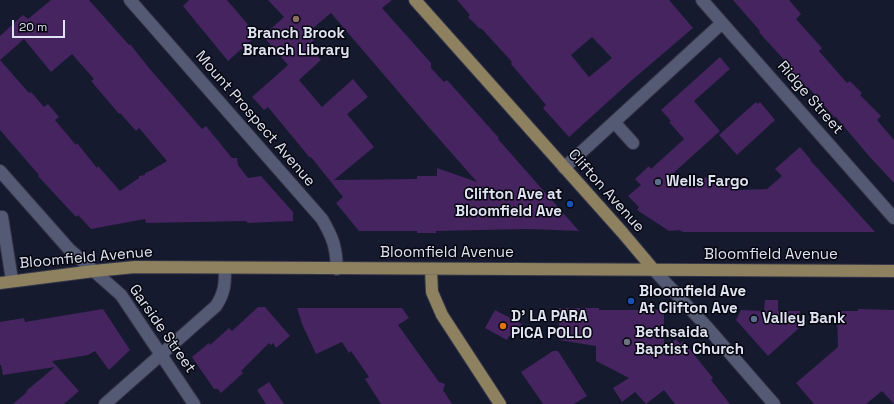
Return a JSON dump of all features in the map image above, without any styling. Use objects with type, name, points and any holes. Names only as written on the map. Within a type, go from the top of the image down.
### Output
[{"type":"main road","name":"Clifton Avenue","points":[[415,0],[622,232],[654,270]]},
{"type":"main road","name":"Bloomfield Avenue","points":[[6,281],[135,267],[431,270],[894,271]]},
{"type":"main road","points":[[431,270],[432,292],[442,315],[500,404]]},
{"type":"street","name":"Mount Prospect Avenue","points":[[130,0],[322,219],[334,242],[337,269]]},
{"type":"street","name":"Ridge Street","points":[[702,0],[894,218]]},
{"type":"street","points":[[564,168],[722,23]]},
{"type":"street","points":[[614,122],[633,143]]},
{"type":"street","name":"Garside Street","points":[[0,171],[4,184],[69,249],[121,295],[194,404]]},
{"type":"street","points":[[0,217],[2,217],[6,281]]},
{"type":"street","points":[[105,404],[216,306],[222,297],[225,287],[226,268]]},
{"type":"street","name":"Clifton Avenue","points":[[654,270],[707,327],[774,404]]},
{"type":"building","points":[[51,0],[89,0],[129,45],[130,44],[202,129],[206,126],[232,158],[237,158],[238,165],[248,178],[261,176],[293,212],[293,221],[248,223],[246,221],[146,223],[145,219],[91,229],[78,215],[76,217],[38,176],[39,175],[0,130],[0,60],[0,36],[23,15],[28,19]],"holes":[[[24,39],[51,72],[72,54],[94,79],[91,81],[119,114],[120,113],[136,131],[139,128],[167,161],[145,173],[145,175],[139,176],[139,178],[120,191],[98,166],[97,168],[77,143],[76,145],[55,120],[59,117],[48,104],[44,107],[31,92],[29,93],[0,60]]]},
{"type":"building","points":[[189,0],[227,0],[257,35],[228,61],[183,6]]},
{"type":"building","points":[[268,0],[392,0],[382,8],[431,63],[431,68],[444,82],[447,80],[579,231],[529,229],[436,231],[436,233],[417,233],[417,231],[359,231],[336,203],[343,197],[268,107],[264,110],[252,97],[288,65],[263,36],[284,17]],"holes":[[[331,13],[477,182],[437,168],[437,176],[417,176],[417,179],[334,180],[374,147],[347,114],[368,97],[353,79],[322,107],[299,80],[321,60],[308,46],[318,36],[312,29]]]},
{"type":"building","points":[[457,0],[669,0],[693,28],[632,80],[569,137],[543,108],[546,105],[511,64],[512,62],[481,28],[480,29],[468,17],[470,15]],"holes":[[[592,37],[612,58],[589,77],[571,55]]]},
{"type":"building","points":[[733,0],[789,0],[801,14],[796,19],[822,48],[819,51],[847,83],[850,81],[862,93],[860,95],[881,116],[877,120],[894,140],[894,183],[836,117],[834,117],[808,87],[807,88],[786,66],[788,64],[764,38],[759,32],[760,31]]},
{"type":"building","points":[[720,57],[730,69],[694,101],[720,131],[669,177],[738,177],[738,190],[767,189],[782,176],[775,169],[800,147],[875,232],[669,231],[637,210],[639,207],[628,196],[641,185],[635,179],[649,166],[651,169],[684,139],[661,110]]},
{"type":"building","points":[[756,102],[758,104],[760,102],[775,120],[737,155],[719,135]]},
{"type":"building","points":[[765,300],[778,300],[778,311],[800,311],[799,328],[768,356],[736,320],[741,310],[764,311]]},
{"type":"building","points":[[258,307],[265,307],[290,336],[276,348],[273,343],[271,345],[269,343],[241,371],[243,373],[221,393],[218,389],[214,389],[192,357],[209,343],[210,345],[229,328],[232,331]]},
{"type":"building","points":[[297,308],[402,308],[409,318],[398,325],[439,382],[445,384],[443,390],[452,404],[381,404],[365,379],[369,377],[351,351],[349,353],[342,342],[316,354],[302,324]]},
{"type":"building","points":[[559,308],[599,308],[599,310],[664,310],[664,349],[676,339],[680,344],[683,341],[713,378],[711,380],[730,404],[675,404],[664,390],[646,404],[635,392],[622,402],[613,388],[629,378],[596,361],[596,346],[559,340]]},
{"type":"building","points":[[103,309],[130,350],[109,370],[95,351],[88,355],[52,361],[79,391],[64,404],[13,404],[55,367],[3,375],[0,365],[0,322],[24,318],[25,322]]},
{"type":"building","points":[[858,309],[894,310],[894,404],[882,391],[866,404],[814,404],[796,383],[838,347],[837,311],[858,311]]},
{"type":"building","name":"D' LA PARA PICA POLLO","points":[[495,310],[522,324],[514,338],[509,336],[507,340],[485,328]]},
{"type":"building","points":[[553,351],[558,351],[587,396],[574,404],[543,404],[521,372]]},
{"type":"building","points":[[269,382],[284,404],[266,404],[257,390]]},
{"type":"place","name":"Branch Brook Branch Library","points":[[296,19]]},
{"type":"place","name":"Wells Fargo","points":[[658,182]]},
{"type":"place","name":"Clifton Ave at Bloomfield Ave","points":[[570,204]]},
{"type":"place","name":"Bloomfield Ave At Clifton Ave","points":[[631,301]]},
{"type":"place","name":"Valley Bank","points":[[754,319]]},
{"type":"place","name":"D' LA PARA PICA POLLO","points":[[503,326]]},
{"type":"place","name":"Bethsaida Baptist Church","points":[[627,342]]}]
